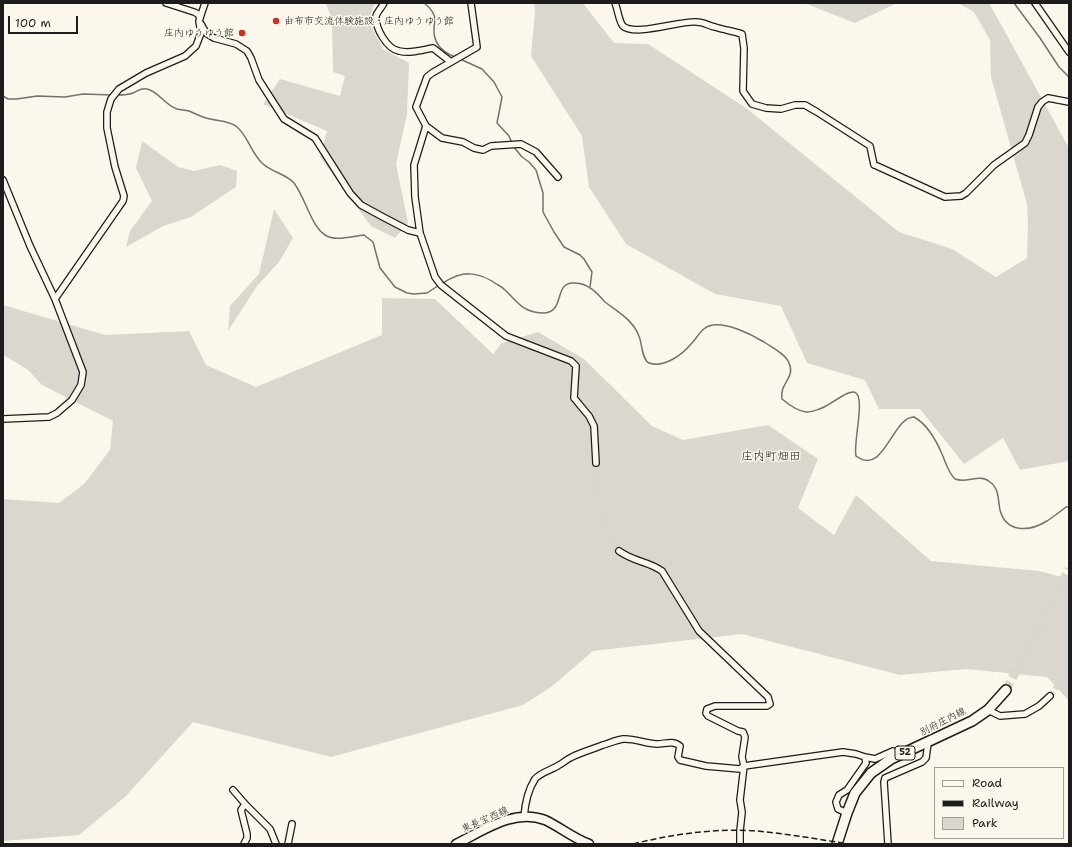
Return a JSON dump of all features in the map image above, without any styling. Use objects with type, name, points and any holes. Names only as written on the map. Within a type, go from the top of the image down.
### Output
[{"type":"main road","name":"別府庄内線","points":[[837,844],[855,793],[870,773],[898,756],[972,721],[988,710],[1006,690]]},
{"type":"main road","name":"東長宝西線","points":[[456,844],[513,817],[524,817],[546,821],[577,839],[589,844]]},
{"type":"street","points":[[166,3],[198,14],[206,33],[214,38],[236,44],[247,51],[259,80],[284,119],[316,138],[350,194],[361,205],[408,230],[420,233]]},
{"type":"street","points":[[55,299],[123,201],[124,196],[115,167],[106,128],[107,112],[111,98],[119,89],[146,73],[185,56],[196,46],[201,33],[199,19],[205,3]]},
{"type":"street","points":[[384,3],[376,15],[376,24],[380,35],[396,50],[400,52],[415,52],[433,48],[451,62]]},
{"type":"street","points":[[471,3],[477,47],[427,77],[416,107],[426,126],[442,138],[463,142],[474,148],[483,150],[491,146],[521,144],[536,152],[558,177]]},
{"type":"street","points":[[615,3],[619,12],[619,19],[623,26],[629,29],[646,29],[697,22],[742,34],[744,48],[743,91],[752,104],[766,108],[805,106],[865,142],[872,148],[874,165],[945,197],[960,196],[966,193],[994,165],[1025,143],[1029,136],[1038,107],[1042,102],[1048,98],[1069,102]]},
{"type":"street","points":[[1035,3],[1069,52]]},
{"type":"street","points":[[426,126],[414,165],[415,197],[420,233],[435,277],[441,285],[506,336],[571,361],[576,366],[574,398],[594,426],[596,463]]},
{"type":"street","points":[[3,180],[30,246],[55,299],[83,372],[81,385],[72,400],[58,413],[49,417],[3,419]]},
{"type":"street","points":[[619,551],[627,557],[656,567],[662,571],[699,631],[768,697],[770,704],[767,706],[715,706],[707,709],[706,713],[708,716],[738,731],[744,732],[745,737],[742,757],[744,766],[740,800],[742,812],[740,844]]},
{"type":"street","points":[[988,710],[1000,716],[1025,714],[1039,706],[1050,696]]},
{"type":"street","points":[[524,817],[524,807],[527,797],[538,776],[560,765],[572,756],[614,740],[625,738],[656,744],[673,743],[680,746],[678,757],[680,760],[706,766],[740,770],[744,766],[843,752],[875,759],[893,751],[898,756]]},
{"type":"street","points":[[888,844],[885,778],[922,762],[926,758],[928,743]]},
{"type":"street","points":[[847,813],[838,809],[836,802],[837,798],[848,789],[865,766],[865,757]]},
{"type":"street","points":[[233,790],[270,828],[276,844]]},
{"type":"street","points":[[244,844],[247,834],[243,813],[241,810],[245,804]]},
{"type":"street","points":[[288,844],[292,824]]},
{"type":"green space","points":[[326,3],[375,3],[368,20],[383,49],[409,63],[407,114],[396,164],[408,223],[395,238],[371,226],[320,157],[327,131],[263,104],[280,79],[340,96],[345,76],[333,72],[332,20]]},
{"type":"green space","points":[[534,3],[583,3],[614,43],[648,44],[746,108],[899,232],[952,249],[996,277],[1027,258],[1028,224],[1027,204],[991,77],[990,40],[974,12],[958,3],[989,3],[1069,148],[1069,461],[1020,470],[1003,438],[964,464],[920,409],[879,409],[865,380],[807,363],[781,306],[715,294],[626,244],[589,187],[582,136],[531,56],[535,12]]},
{"type":"green space","points":[[804,3],[897,3],[855,23]]},
{"type":"green space","points":[[142,141],[178,167],[194,171],[220,165],[237,171],[236,187],[191,217],[163,226],[126,247],[130,231],[152,201],[136,168]]},
{"type":"green space","points":[[274,209],[293,238],[279,262],[257,286],[228,331],[230,306],[259,274]]},
{"type":"green space","points":[[382,298],[435,299],[493,354],[502,343],[538,332],[584,359],[652,426],[683,440],[768,425],[818,459],[798,508],[834,535],[856,495],[931,561],[1039,571],[1069,579],[1069,701],[1047,677],[966,669],[900,675],[742,634],[593,651],[551,687],[523,705],[331,757],[193,722],[126,796],[79,835],[3,841],[3,499],[59,503],[84,484],[110,450],[113,421],[42,385],[27,369],[3,355],[3,305],[105,335],[189,331],[206,365],[256,387],[382,335]]},
{"type":"waterway","points":[[424,3],[435,17],[434,33],[439,46],[442,50],[455,57]]},
{"type":"waterway","points":[[1014,3],[1059,67],[1069,77]]},
{"type":"waterway","points":[[460,59],[482,69],[494,82],[502,97],[497,123],[509,136],[512,143]]},
{"type":"waterway","points":[[117,95],[129,94],[141,89],[151,90],[177,109],[189,111],[206,118],[234,125],[244,135],[255,155],[263,164],[287,177],[294,183],[316,225],[325,235],[334,238],[364,235],[373,242],[380,268],[395,287],[407,293],[427,293],[439,285]]},
{"type":"waterway","points":[[3,96],[8,99],[17,99],[37,96],[65,97],[83,94],[112,95]]},
{"type":"waterway","points":[[513,146],[536,170],[543,193],[543,212],[554,232],[564,247],[580,255],[584,259],[592,272],[590,287]]},
{"type":"waterway","points":[[443,283],[464,274],[484,277],[502,287],[521,306],[530,311],[542,313],[549,312],[554,309],[563,288],[567,284],[573,283],[584,285],[594,291],[633,325],[639,336],[645,358],[649,363],[655,364],[667,362],[678,356],[706,327],[719,325],[739,330],[764,342],[785,357],[791,368],[789,377],[783,389],[782,399],[796,409],[806,412],[814,411],[850,392],[856,393],[859,404],[856,456],[866,460],[874,459],[881,453],[900,426],[906,420],[914,417],[919,420],[931,433],[955,479],[964,480],[982,478],[986,479],[993,485],[997,491],[1000,510],[1007,523],[1019,528],[1033,527],[1040,525],[1066,507],[1069,507]]},
{"type":"tunnel","points":[[596,463],[597,488],[601,509],[608,529],[619,551]]},
{"type":"tunnel","points":[[1006,690],[1069,569]]},
{"type":"tunnel","points":[[1050,696],[1069,669]]},
{"type":"railway","points":[[633,844],[663,837],[726,830],[757,831],[848,844]]},
{"type":"place","name":"由布市交流体験施設・庄内ゆうゆう館","points":[[276,21]]},
{"type":"place","name":"庄内ゆうゆう館","points":[[242,33]]},
{"type":"district","name":"庄内町畑田","points":[[771,457]]}]
